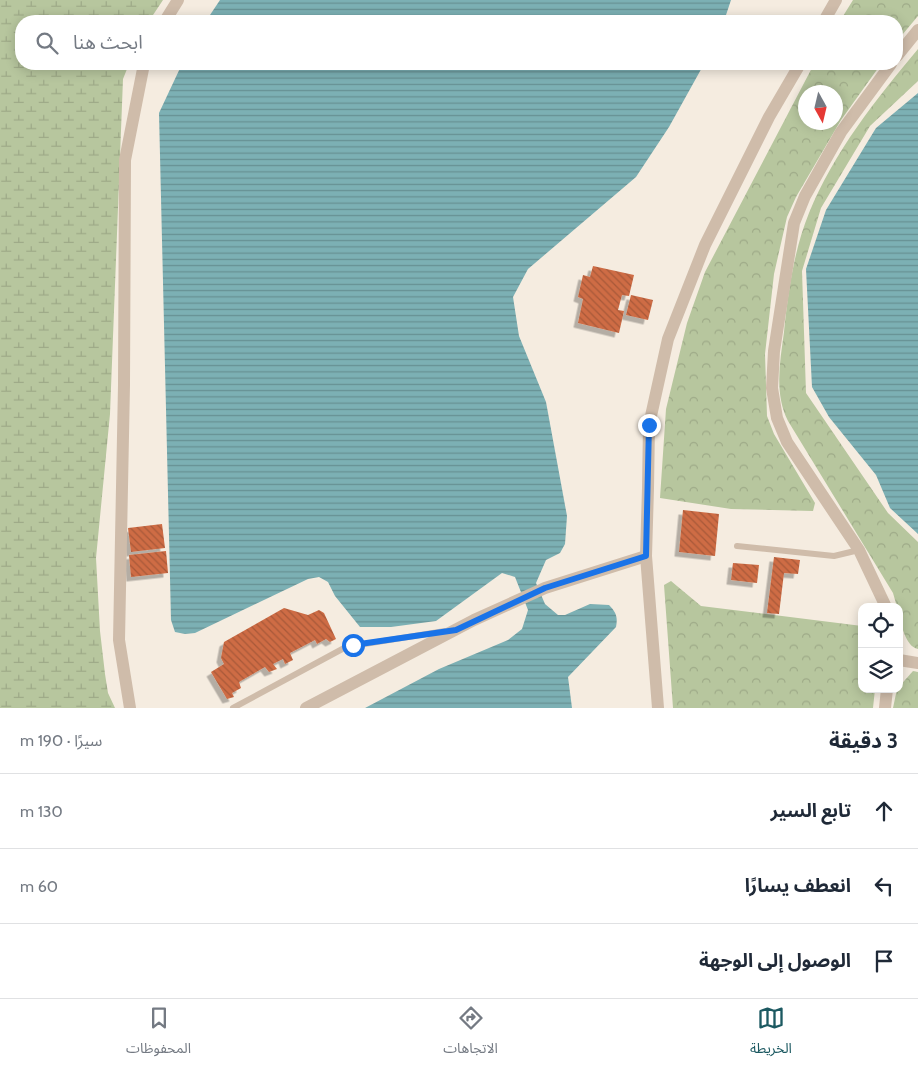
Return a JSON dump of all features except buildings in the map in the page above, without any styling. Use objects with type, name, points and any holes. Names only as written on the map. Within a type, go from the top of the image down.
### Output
[{"type":"street","points":[[169,15],[178,0]]},
{"type":"street","points":[[827,15],[836,0]]},
{"type":"street","points":[[903,49],[918,30]]},
{"type":"street","points":[[130,708],[119,640],[124,385],[125,160],[143,70]]},
{"type":"street","points":[[658,708],[646,556],[649,425],[668,339],[705,245],[769,117],[796,70]]},
{"type":"street","points":[[884,603],[859,550],[787,442],[777,418],[772,388],[773,358],[794,223],[806,196],[841,132],[887,70]]},
{"type":"street","points":[[306,708],[456,630],[545,588],[646,556]]},
{"type":"street","points":[[903,661],[918,663]]},
{"type":"street","points":[[885,708],[887,693]]},
{"type":"lane","points":[[737,546],[834,556],[859,550]]},
{"type":"lane","points":[[233,708],[346,647],[456,630]]},
{"type":"green space","points":[[0,0],[163,0],[153,15],[15,15],[15,70],[127,70],[123,79],[110,414],[96,558],[100,631],[105,674],[108,693],[115,708],[0,708]]},
{"type":"green space","points":[[853,0],[918,0],[918,16],[903,34],[903,15],[844,15]]},
{"type":"green space","points":[[918,49],[918,81],[870,126],[821,208],[802,271],[806,393],[888,513],[918,542],[918,649],[913,647],[906,638],[903,628],[903,603],[896,603],[893,593],[788,421],[781,400],[779,377],[792,271],[809,213],[819,190],[843,147],[887,87],[901,70],[903,70],[903,67]]},
{"type":"green space","points":[[811,70],[877,70],[843,117],[843,85],[803,85]]},
{"type":"green space","points":[[798,95],[798,130],[835,130],[796,197],[787,217],[774,274],[765,354],[767,416],[774,434],[815,503],[813,511],[731,509],[660,498],[666,409],[687,323],[705,272]]},
{"type":"green space","points":[[671,581],[701,606],[858,626],[858,693],[875,693],[873,708],[673,708],[664,585]]},
{"type":"green space","points":[[913,671],[918,672],[918,708],[893,708],[896,693],[903,693],[903,682]]},
{"type":"water","points":[[220,0],[731,0],[726,15],[210,15]]},
{"type":"water","points":[[179,70],[701,70],[669,127],[636,177],[528,269],[513,297],[519,336],[546,402],[567,516],[565,544],[560,553],[546,560],[536,583],[545,604],[558,615],[565,615],[590,604],[609,605],[617,617],[616,627],[568,677],[572,708],[365,708],[439,669],[508,640],[522,629],[528,610],[515,577],[502,573],[436,621],[391,627],[360,627],[335,596],[328,582],[319,577],[308,579],[195,633],[175,632],[171,620],[159,113]]},
{"type":"water","points":[[918,93],[918,534],[890,508],[876,475],[829,417],[812,387],[806,269],[826,210],[876,128]]},
{"type":"route","points":[[353,645],[456,630],[545,588],[646,556],[649,425]]}]
